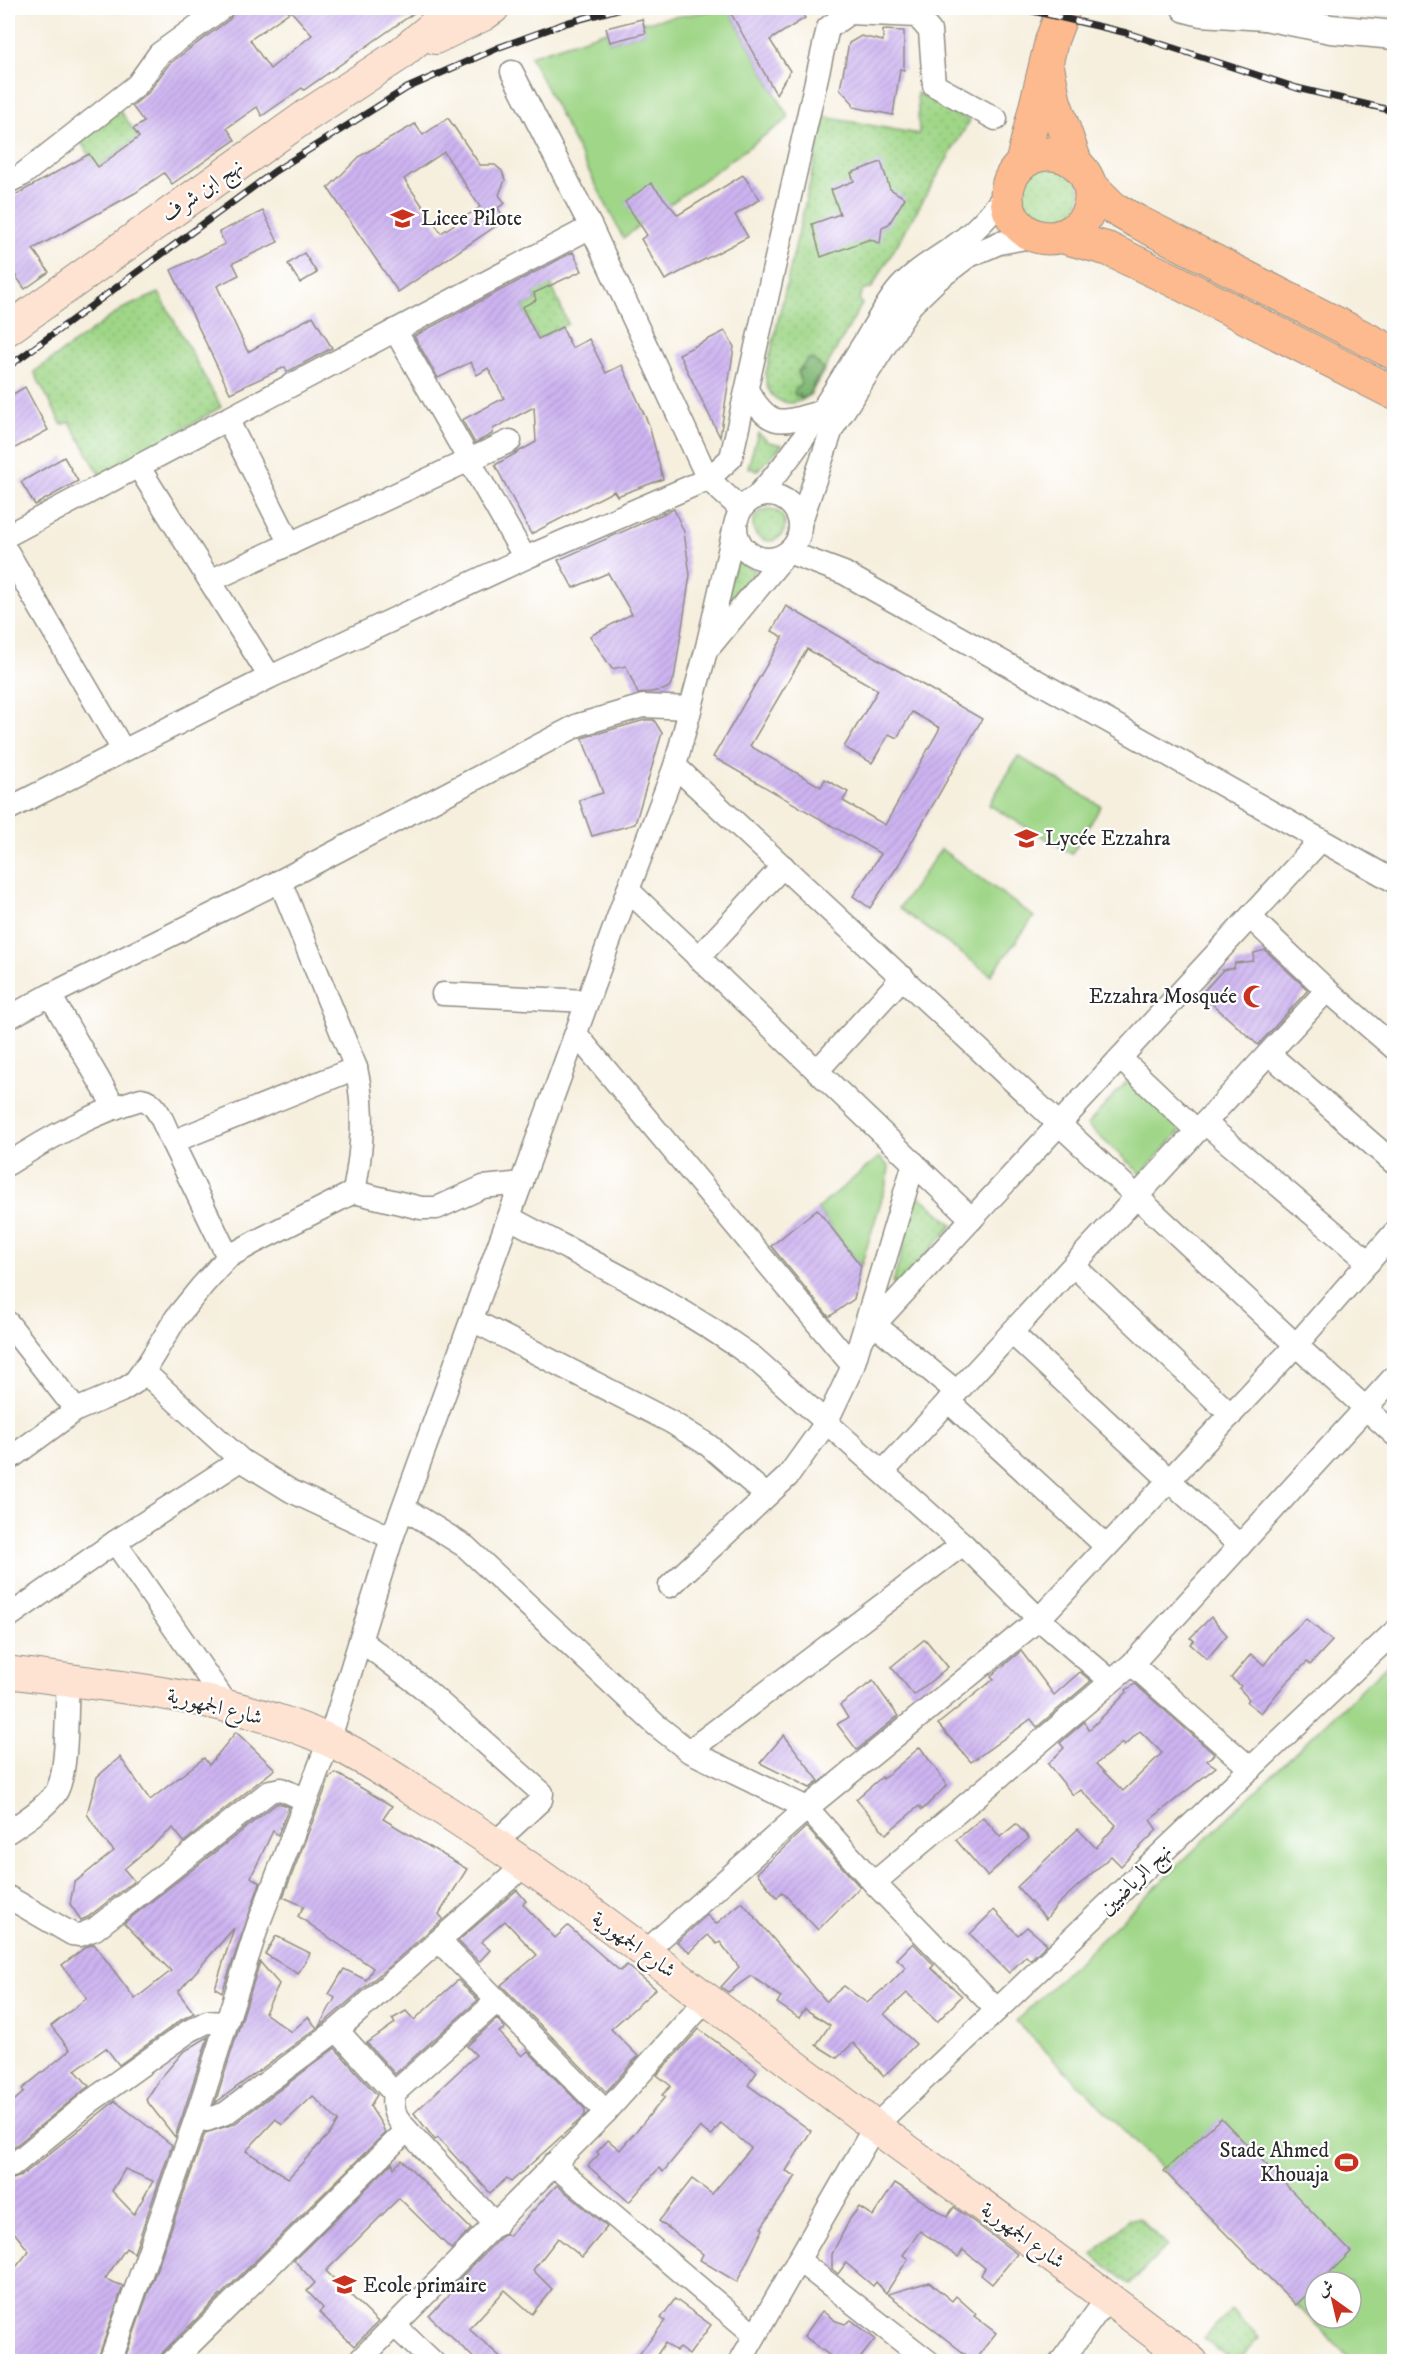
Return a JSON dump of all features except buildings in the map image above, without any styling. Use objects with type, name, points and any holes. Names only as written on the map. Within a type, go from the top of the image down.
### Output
[{"type":"main road","points":[[1064,8],[1052,39],[1022,163],[1010,181],[1007,192],[1011,214],[1017,224],[1026,231],[1108,249],[1395,393]]},
{"type":"main road","name":"نهج ابن شرف","points":[[8,329],[306,117],[399,55],[476,9]]},
{"type":"main road","points":[[1047,64],[1054,101],[1082,174],[1090,203],[1077,227],[1048,236]]},
{"type":"main road","points":[[1022,163],[1030,158],[1049,154],[1068,158],[1113,208],[1395,352]]},
{"type":"main road","name":"شارع الجمهورية","points":[[8,1672],[68,1678],[183,1696],[228,1706],[329,1741],[526,1864],[1192,2361]]},
{"type":"street","points":[[8,182],[22,175],[137,85],[159,54],[222,8]]},
{"type":"street","points":[[1186,8],[1200,12],[1254,12],[1331,29],[1395,35]]},
{"type":"street","points":[[8,808],[270,677],[525,558],[708,479],[731,458],[828,28],[849,13],[917,16],[930,31],[934,85],[996,119]]},
{"type":"street","points":[[512,72],[591,227],[708,479],[744,509]]},
{"type":"street","points":[[844,573],[787,553],[774,559],[750,554],[741,545],[736,533],[744,509],[773,479],[820,412],[895,294],[925,264],[954,247],[972,232],[1007,192]]},
{"type":"street","points":[[8,534],[591,227]]},
{"type":"street","points":[[706,651],[797,542],[832,429],[911,305],[937,280],[967,257],[999,243],[1048,236]]},
{"type":"street","points":[[394,330],[525,558]]},
{"type":"street","points":[[747,390],[768,418],[779,421],[796,420],[820,412]]},
{"type":"street","points":[[227,419],[290,544]]},
{"type":"street","points":[[210,580],[510,441]]},
{"type":"street","points":[[138,466],[270,677]]},
{"type":"street","points":[[744,509],[776,495],[785,499],[798,514],[801,526],[828,560],[844,573],[1395,881]]},
{"type":"street","points":[[110,2361],[196,2118],[258,1925],[329,1741],[392,1538],[675,765],[744,509]]},
{"type":"street","points":[[8,553],[123,750]]},
{"type":"street","points":[[8,1018],[280,881],[578,725],[643,706],[690,708]]},
{"type":"street","points":[[675,765],[1296,1345],[1395,1434]]},
{"type":"street","points":[[868,1331],[1321,840]]},
{"type":"street","points":[[698,958],[783,866]]},
{"type":"street","points":[[280,881],[356,1068],[361,1089],[364,1121],[361,1158],[354,1192]]},
{"type":"street","points":[[628,890],[972,1219]]},
{"type":"street","points":[[1250,917],[1327,990],[1395,1048]]},
{"type":"street","points":[[817,1071],[903,978]]},
{"type":"street","points":[[884,1472],[1327,990]]},
{"type":"street","points":[[443,994],[587,1001]]},
{"type":"street","points":[[50,995],[115,1108]]},
{"type":"street","points":[[576,1034],[853,1366]]},
{"type":"street","points":[[1269,1054],[1395,1163]]},
{"type":"street","points":[[1120,1058],[1201,1127],[1369,1262]]},
{"type":"street","points":[[172,1142],[356,1068]]},
{"type":"street","points":[[8,1164],[57,1134],[115,1108],[141,1099],[148,1099],[155,1106],[228,1257]]},
{"type":"street","points":[[670,1587],[788,1476],[826,1423],[868,1331],[914,1163]]},
{"type":"street","points":[[8,1460],[76,1410],[134,1383],[176,1318],[228,1257],[354,1192],[422,1208],[437,1208],[483,1187],[522,1183]]},
{"type":"street","points":[[510,1218],[720,1333],[754,1358],[884,1472],[963,1544],[1039,1619],[1111,1681]]},
{"type":"street","points":[[645,1952],[807,1808],[1039,1619],[1296,1345],[1395,1233]]},
{"type":"street","points":[[1074,1266],[1231,1415]]},
{"type":"street","points":[[472,1320],[671,1422],[708,1445],[766,1495]]},
{"type":"street","points":[[8,1323],[76,1410]]},
{"type":"street","points":[[868,1331],[953,1397],[1106,1546]]},
{"type":"street","points":[[1012,1333],[1240,1546]]},
{"type":"street","points":[[143,1371],[241,1460],[291,1491],[392,1538]]},
{"type":"street","points":[[874,1883],[1131,1664],[1395,1377]]},
{"type":"street","points":[[8,1617],[115,1542],[241,1460]]},
{"type":"street","points":[[404,1508],[466,1547],[656,1725],[689,1751],[807,1808],[874,1883],[997,2010]]},
{"type":"street","points":[[115,1542],[228,1706]]},
{"type":"street","points":[[689,1751],[963,1544]]},
{"type":"street","name":"نهج الرياضيين","points":[[740,2361],[875,2126],[1395,1632]]},
{"type":"street","points":[[360,1640],[422,1687],[542,1793],[541,1800],[495,1843]]},
{"type":"street","points":[[1131,1664],[1251,1769]]},
{"type":"street","points":[[8,1832],[44,1806],[56,1792],[63,1773],[68,1678]]},
{"type":"street","points":[[8,1897],[72,1934],[80,1935],[95,1929],[270,1791],[281,1789],[306,1800]]},
{"type":"street","points":[[196,2118],[207,2121],[226,2113],[337,2030],[526,1864]]},
{"type":"street","points":[[439,1941],[606,2112]]},
{"type":"street","points":[[358,2361],[606,2112],[708,1998]]},
{"type":"street","points":[[496,2224],[396,2118],[392,2103],[394,2093],[497,2001]]},
{"type":"street","points":[[12,2166],[91,2101],[189,2031],[207,2022],[226,2023]]},
{"type":"street","points":[[337,2030],[394,2093]]},
{"type":"street","points":[[172,2361],[407,2130]]},
{"type":"street","points":[[554,2164],[755,2335]]},
{"type":"street","points":[[798,2260],[929,2361]]},
{"type":"street","points":[[1061,2361],[1108,2297]]},
{"type":"street","points":[[395,2326],[433,2361]]},
{"type":"green space","points":[[728,8],[789,118],[623,238],[530,56],[607,31],[610,42],[645,33],[643,22]]},
{"type":"green space","points":[[917,93],[970,120],[871,289],[863,290],[859,299],[862,304],[810,395],[794,403],[779,400],[769,390],[766,373],[825,117],[919,134]]},
{"type":"green space","points":[[120,111],[139,137],[97,167],[80,141]]},
{"type":"green space","points":[[1040,161],[1054,161],[1066,166],[1075,175],[1080,194],[1078,207],[1071,218],[1054,227],[1040,227],[1028,222],[1019,213],[1014,201],[1014,187],[1019,175],[1028,166]]},
{"type":"green space","points":[[550,282],[568,324],[538,339],[522,307],[536,300],[533,290]]},
{"type":"green space","points":[[159,293],[221,407],[101,477],[70,422],[62,425],[34,372],[122,309]]},
{"type":"green space","points":[[808,359],[814,360],[823,369],[809,394],[802,399],[794,394],[801,384],[798,371]]},
{"type":"green space","points":[[758,433],[769,442],[782,445],[757,471],[748,467]]},
{"type":"green space","points":[[769,509],[781,513],[785,525],[781,537],[769,541],[757,537],[753,525],[757,513]]},
{"type":"green space","points":[[736,562],[756,570],[727,610],[723,608]]},
{"type":"green space","points":[[1018,756],[1101,806],[1072,854],[989,805]]},
{"type":"green space","points":[[941,849],[1034,917],[991,975],[899,908]]},
{"type":"green space","points":[[1128,1080],[1182,1129],[1141,1174],[1087,1125]]},
{"type":"green space","points":[[879,1157],[889,1167],[887,1182],[861,1266],[817,1209]]},
{"type":"green space","points":[[921,1197],[953,1225],[897,1286],[893,1283],[916,1201]]},
{"type":"green space","points":[[1394,1658],[1394,2361],[1352,2361],[1321,2330],[1363,2330],[1363,2270],[1303,2270],[1303,2311],[1016,2021]]},
{"type":"green space","points":[[1139,2218],[1167,2246],[1130,2284],[1092,2255],[1130,2219]]},
{"type":"green space","points":[[1231,2310],[1259,2338],[1238,2361],[1233,2361],[1203,2339]]},
{"type":"railway","points":[[8,367],[275,171],[407,88],[500,47],[566,23],[621,8]]},
{"type":"railway","points":[[1020,8],[1127,33],[1297,88],[1394,111]]},
{"type":"place","name":"Licee Pilote","points":[[403,218]]},
{"type":"place","name":"Lycée Ezzahra","points":[[1027,838]]},
{"type":"place","name":"Ezzahra Mosquée","points":[[1255,996]]},
{"type":"place","name":"Stade Ahmed Khouaja","points":[[1347,2162]]},
{"type":"place","name":"Ecole primaire","points":[[345,2285]]}]
